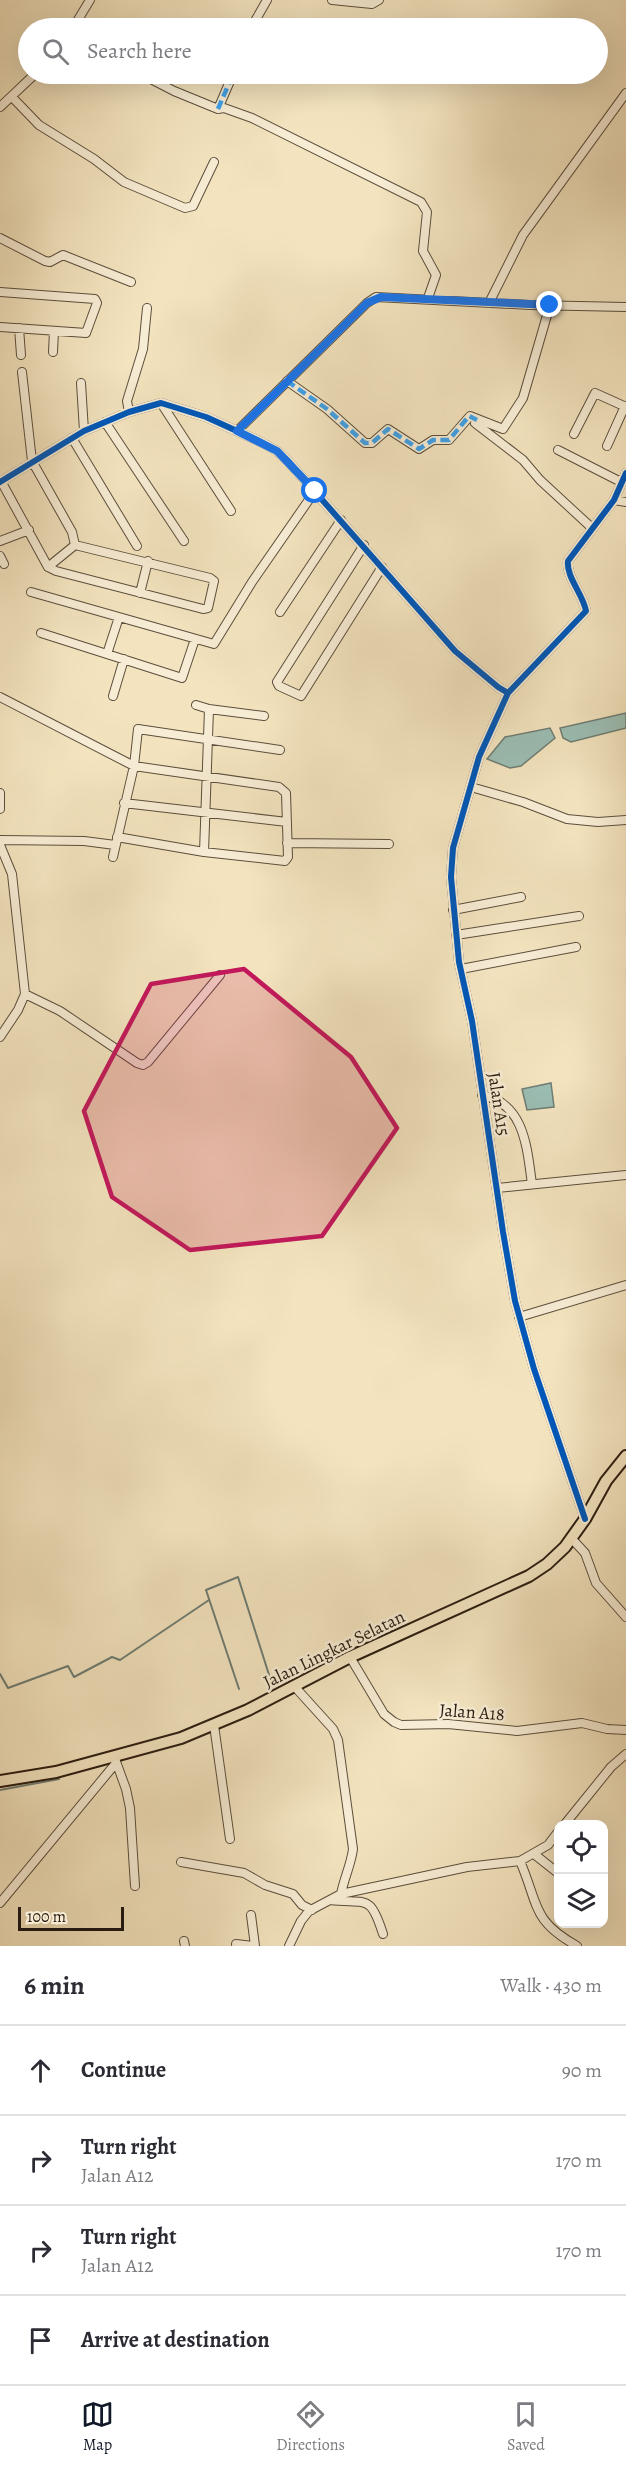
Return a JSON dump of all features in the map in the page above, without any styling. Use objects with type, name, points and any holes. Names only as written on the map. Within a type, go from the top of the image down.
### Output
[{"type":"highway","name":"Jalan Lingkar Selatan","points":[[0,1781],[115,1760],[181,1738],[295,1687],[350,1657],[529,1576],[560,1553],[572,1539],[606,1481],[626,1456]]},
{"type":"street","points":[[79,18],[90,0]]},
{"type":"street","points":[[257,18],[267,0]]},
{"type":"street","points":[[332,0],[372,4],[379,0]]},
{"type":"street","points":[[0,107],[25,84]]},
{"type":"street","points":[[160,84],[218,109],[224,108],[252,118],[421,202],[427,212],[423,251],[436,274],[428,298]]},
{"type":"street","points":[[218,109],[229,84]]},
{"type":"street","points":[[489,303],[523,236],[626,93]]},
{"type":"street","points":[[12,97],[39,125],[94,159],[124,182],[185,208],[193,206],[214,162]]},
{"type":"street","points":[[0,238],[45,261],[52,261],[63,255],[131,282]]},
{"type":"street","points":[[0,292],[97,300],[86,333],[0,327]]},
{"type":"street","points":[[237,431],[371,300],[381,297],[428,298],[489,303],[626,307]]},
{"type":"street","points":[[287,381],[320,404],[365,443],[372,443],[388,429],[419,450],[433,440],[449,440],[468,416],[503,429],[511,420],[523,398],[550,305]]},
{"type":"street","points":[[129,412],[127,401],[143,349],[147,308]]},
{"type":"street","points":[[19,328],[21,355]]},
{"type":"street","points":[[53,352],[54,331]]},
{"type":"street","points":[[22,372],[32,461],[72,532],[75,545]]},
{"type":"street","points":[[81,383],[84,431]]},
{"type":"street","points":[[574,434],[595,393],[625,406],[607,446]]},
{"type":"street","points":[[161,403],[231,511]]},
{"type":"street","points":[[75,545],[148,561],[212,579],[208,608],[203,609],[48,567],[1,481],[84,431],[129,412],[167,403],[206,417],[277,451],[342,520],[455,651],[508,693]]},
{"type":"street","points":[[477,420],[475,423],[482,430],[523,460],[548,488],[592,528],[614,500],[625,476],[558,450]]},
{"type":"street","points":[[105,422],[184,541]]},
{"type":"street","points":[[72,438],[137,546]]},
{"type":"street","points":[[31,592],[214,644],[252,582],[315,491]]},
{"type":"street","points":[[614,500],[626,502]]},
{"type":"street","points":[[280,612],[342,520]]},
{"type":"street","name":"Jalan A15","points":[[585,1519],[519,1317],[472,1021],[461,969],[451,877],[453,848],[479,756],[508,693],[586,610],[567,566],[572,554],[592,528]]},
{"type":"street","points":[[0,541],[29,530]]},
{"type":"street","points":[[48,567],[75,545]]},
{"type":"street","points":[[364,545],[277,682],[279,686],[301,696],[382,567]]},
{"type":"street","points":[[0,556],[4,564]]},
{"type":"street","points":[[140,592],[148,561]]},
{"type":"street","points":[[107,654],[119,617]]},
{"type":"street","points":[[41,633],[182,678],[195,639]]},
{"type":"street","points":[[113,696],[124,659]]},
{"type":"street","points":[[0,697],[134,766],[282,788],[286,793],[288,857],[285,861],[116,841],[0,842],[12,874],[25,994],[18,1010],[0,1037]]},
{"type":"street","points":[[196,705],[209,710],[264,716]]},
{"type":"street","points":[[204,852],[209,710]]},
{"type":"street","points":[[113,858],[134,766],[137,734],[140,729],[280,750]]},
{"type":"street","points":[[471,787],[523,802],[567,819],[598,822],[626,820]]},
{"type":"street","points":[[0,793],[0,808]]},
{"type":"street","points":[[124,803],[287,822]]},
{"type":"street","points":[[287,843],[389,843]]},
{"type":"street","points":[[453,910],[521,897]]},
{"type":"street","points":[[456,935],[579,916]]},
{"type":"street","points":[[461,969],[576,947]]},
{"type":"street","points":[[25,994],[60,1011],[143,1065],[148,1062],[220,975]]},
{"type":"street","points":[[482,1095],[498,1100],[510,1109],[516,1118],[527,1144],[532,1184]]},
{"type":"street","points":[[497,1188],[626,1175]]},
{"type":"street","points":[[519,1317],[626,1285]]},
{"type":"street","points":[[572,1539],[585,1553],[596,1583],[626,1617]]},
{"type":"street","name":"Jalan A18","points":[[350,1657],[384,1714],[401,1725],[448,1724],[517,1731],[582,1723],[607,1729],[626,1730]]},
{"type":"street","points":[[295,1687],[333,1729],[338,1740],[353,1849],[351,1866],[343,1883],[341,1894]]},
{"type":"street","points":[[213,1725],[230,1839]]},
{"type":"street","points":[[568,1820],[611,1767],[626,1754]]},
{"type":"street","points":[[115,1760],[126,1789],[130,1808],[135,1886]]},
{"type":"street","points":[[0,1903],[115,1760]]},
{"type":"street","points":[[289,1946],[301,1921],[312,1910],[341,1894],[467,1867],[520,1862],[548,1845],[554,1837]]},
{"type":"street","points":[[534,1854],[554,1870]]},
{"type":"street","points":[[181,1862],[244,1873],[265,1885],[293,1894],[302,1905],[312,1910]]},
{"type":"street","points":[[520,1862],[543,1921],[560,1936],[577,1946]]},
{"type":"street","points":[[329,1900],[361,1900],[368,1904],[375,1911],[383,1934]]},
{"type":"street","points":[[236,1944],[254,1946],[251,1915]]},
{"type":"highlighted area","points":[[244,969],[351,1057],[397,1128],[322,1236],[190,1250],[112,1197],[84,1111],[151,984]]},
{"type":"water","points":[[626,713],[626,728],[571,742],[563,738],[560,728]]},
{"type":"water","points":[[550,728],[555,738],[521,766],[510,768],[487,759],[505,737]]},
{"type":"water","points":[[551,1083],[554,1107],[527,1110],[522,1089]]},
{"type":"waterway","points":[[239,1689],[206,1590],[238,1577],[270,1678]]},
{"type":"waterway","points":[[0,1674],[8,1688],[68,1666],[74,1677],[112,1657],[120,1660],[209,1600]]},
{"type":"waterway","points":[[0,1790],[59,1779]]},
{"type":"marked path","points":[[218,109],[229,84]]},
{"type":"marked path","points":[[287,381],[327,409],[365,443],[372,443],[388,429],[419,449],[433,440],[449,440],[469,416],[477,420]]},
{"type":"cycle path","points":[[0,482],[84,431],[129,412],[161,403],[206,417],[259,441],[277,451],[288,461],[455,651],[508,693]]},
{"type":"cycle path","points":[[585,1519],[534,1369],[515,1301],[472,1021],[459,962],[451,877],[453,848],[479,757],[508,693],[586,611],[572,579],[568,561],[614,500],[626,473]]},
{"type":"route","points":[[315,491],[277,451],[237,431],[367,303],[376,297],[381,297],[550,305]]}]
